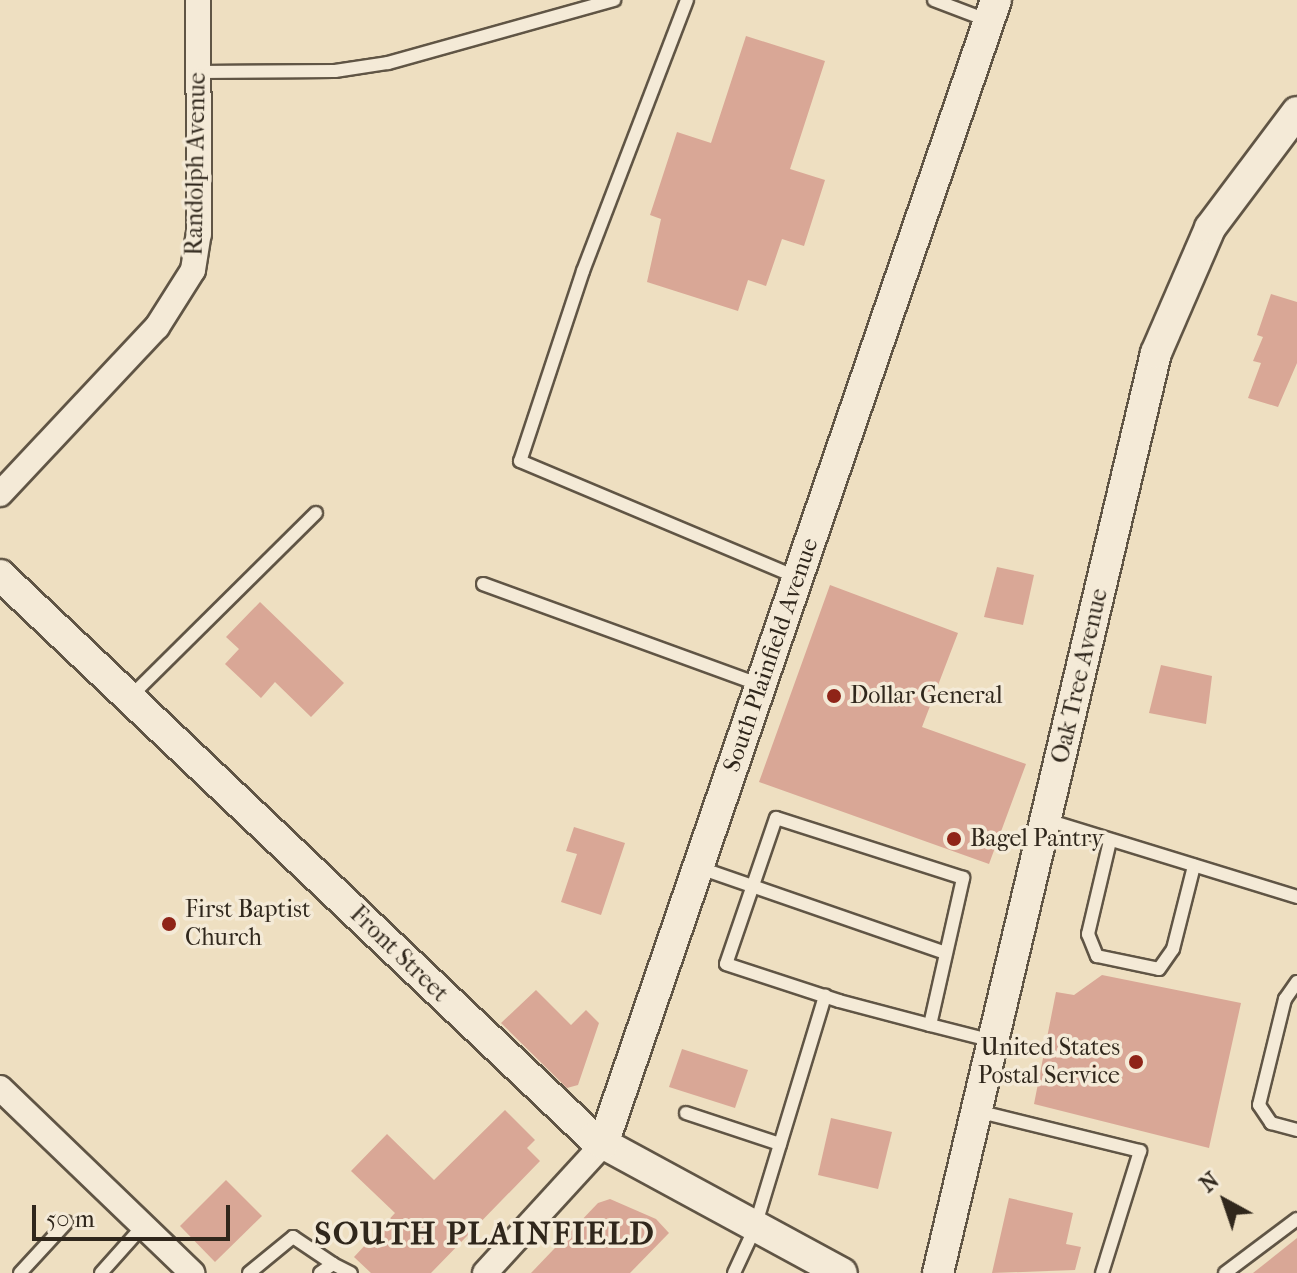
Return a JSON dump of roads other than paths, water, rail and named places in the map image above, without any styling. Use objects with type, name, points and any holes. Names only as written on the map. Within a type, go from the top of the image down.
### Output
[{"type":"street","name":"Randolph Avenue","points":[[0,494],[157,327],[193,270],[199,234],[198,0]]},
{"type":"street","name":"South Plainfield Avenue","points":[[485,1273],[603,1144],[992,11]]},
{"type":"street","name":"Oak Tree Avenue","points":[[938,1273],[1167,318],[1227,199],[1297,112]]},
{"type":"street","name":"Front Street","points":[[0,575],[545,1097],[603,1144],[754,1230],[842,1273]]},
{"type":"street","points":[[1,1090],[192,1273]]},
{"type":"lane","points":[[198,72],[335,71],[388,63],[614,0]]},
{"type":"lane","points":[[687,0],[583,271],[520,461],[798,578]]},
{"type":"lane","points":[[934,0],[992,11]]},
{"type":"lane","points":[[129,698],[316,513]]},
{"type":"lane","points":[[483,584],[761,685]]},
{"type":"lane","points":[[930,1025],[963,878],[776,818],[726,964],[825,996],[930,1025],[993,1041]]},
{"type":"lane","points":[[1047,820],[1297,897]]},
{"type":"lane","points":[[1110,841],[1088,934],[1097,956],[1159,969],[1173,949],[1194,866]]},
{"type":"lane","points":[[698,867],[946,953]]},
{"type":"lane","points":[[1297,982],[1285,999],[1259,1105],[1271,1123],[1297,1130]]},
{"type":"lane","points":[[734,1273],[754,1230],[825,996]]},
{"type":"lane","points":[[977,1111],[1140,1151],[1102,1273]]},
{"type":"lane","points":[[686,1113],[780,1144]]},
{"type":"lane","points":[[1225,1273],[1297,1219]]},
{"type":"lane","points":[[20,1273],[67,1222]]},
{"type":"lane","points":[[101,1273],[143,1226]]},
{"type":"lane","points":[[249,1273],[293,1237],[351,1273]]},
{"type":"lane","points":[[320,1273],[333,1264]]},
{"type":"place","name":"Dollar General","points":[[834,696]]},
{"type":"place","name":"Bagel Pantry","points":[[954,839]]},
{"type":"place","name":"First Baptist Church","points":[[169,924]]},
{"type":"place","name":"United States Postal Service","points":[[1136,1062]]},
{"type":"district","name":"SOUTH PLAINFIELD","points":[[485,1234]]}]
